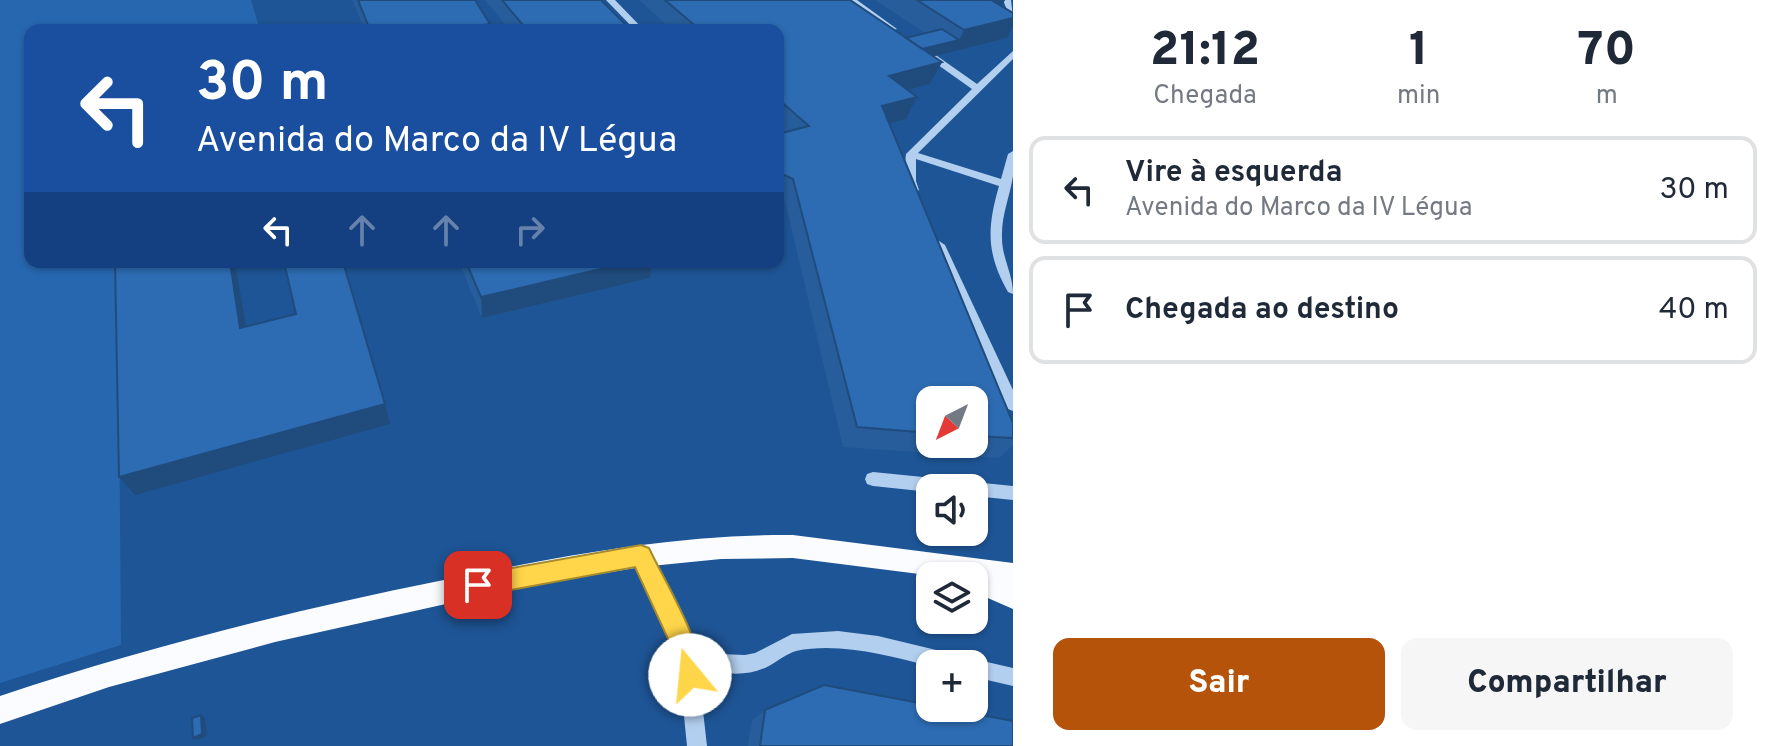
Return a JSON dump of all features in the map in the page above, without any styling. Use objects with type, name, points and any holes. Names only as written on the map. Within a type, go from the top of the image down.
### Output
[{"type":"main road","points":[[0,710],[160,657],[271,628],[532,574],[641,555],[762,545],[817,547],[916,562]]},
{"type":"main road","points":[[988,572],[1013,575]]},
{"type":"main road","points":[[988,586],[1013,597]]},
{"type":"street","points":[[610,0],[634,24]]},
{"type":"street","points":[[851,0],[902,35]]},
{"type":"street","points":[[1007,0],[1013,15]]},
{"type":"street","points":[[914,44],[978,89]]},
{"type":"street","points":[[916,196],[910,181],[911,154],[1013,54]]},
{"type":"street","points":[[911,154],[1006,184]]},
{"type":"street","points":[[1013,154],[993,245],[998,262],[1013,289]]},
{"type":"street","points":[[935,238],[1013,405]]},
{"type":"street","points":[[873,479],[916,483]]},
{"type":"street","points":[[988,490],[1013,493]]},
{"type":"street","points":[[641,555],[687,655],[697,746]]},
{"type":"street","points":[[687,655],[728,666],[754,663],[794,642],[825,640],[867,644],[916,655]]},
{"type":"street","points":[[988,671],[1013,677]]},
{"type":"shaded area","points":[[0,0],[251,0],[258,24],[24,24],[24,268],[118,268],[121,645],[0,683]]},
{"type":"building","points":[[358,0],[475,0],[490,24],[368,24]]},
{"type":"building","points":[[502,0],[601,0],[625,24],[522,24]]},
{"type":"building","points":[[665,0],[850,0],[942,62],[889,76],[917,97],[882,106],[1013,423],[1013,438],[988,437],[988,386],[916,386],[916,432],[857,427],[793,179],[784,175],[784,132],[809,126],[784,104],[784,24],[693,24]]},
{"type":"building","points":[[917,0],[991,0],[1013,13],[1013,18],[964,30]]},
{"type":"building","points":[[942,29],[959,40],[922,49],[906,38]]},
{"type":"building","points":[[115,268],[231,268],[240,328],[296,314],[285,268],[345,268],[385,404],[119,477]]},
{"type":"building","points":[[469,268],[604,268],[481,297]]},
{"type":"building","points":[[824,685],[916,702],[916,722],[988,722],[988,716],[1013,721],[1013,746],[760,746],[765,710]]},
{"type":"building","points":[[201,715],[202,734],[193,738],[192,718]]},
{"type":"route","points":[[478,585],[641,555],[687,655],[690,675]]}]
